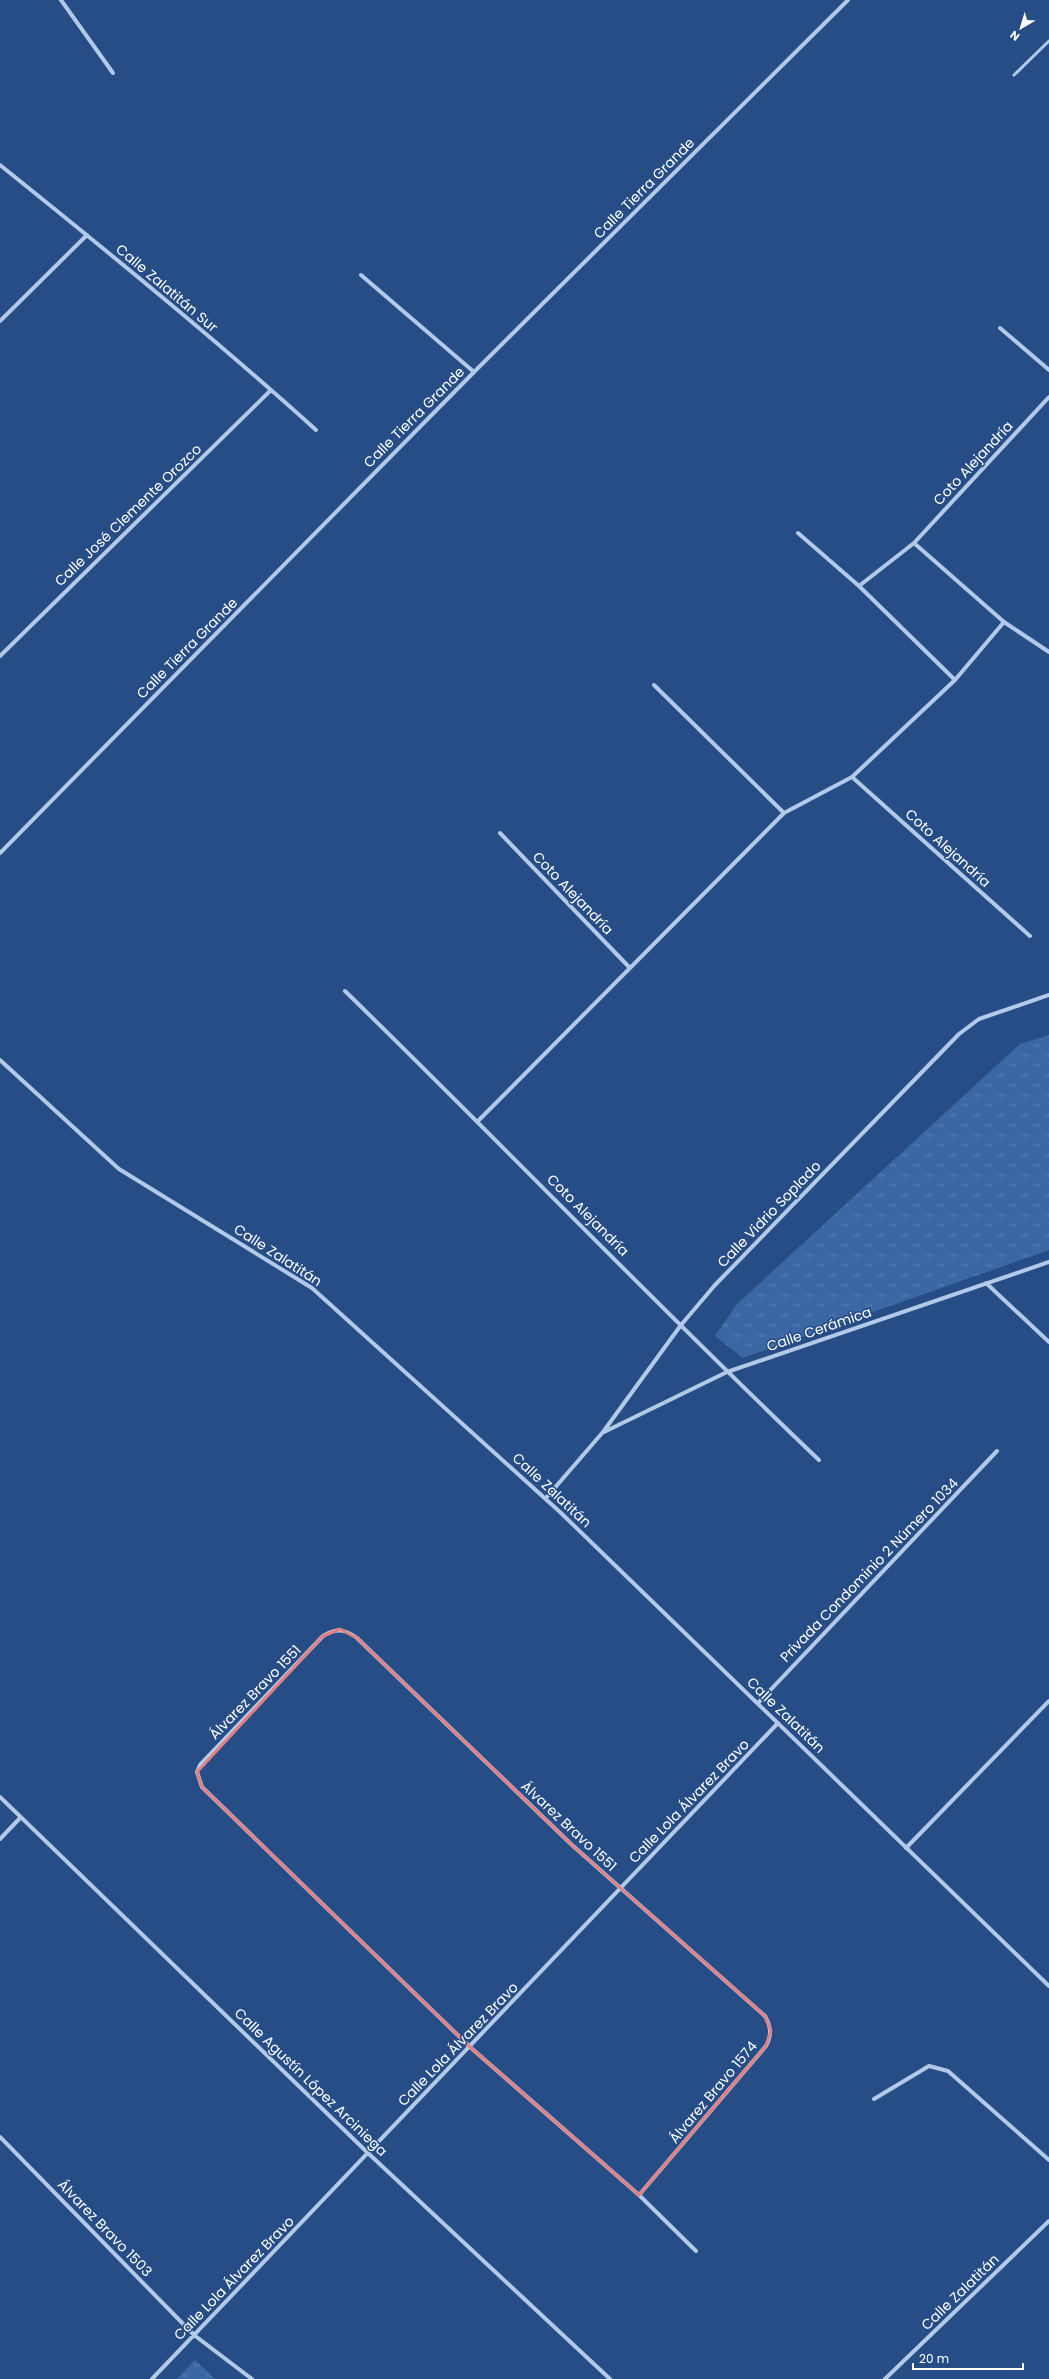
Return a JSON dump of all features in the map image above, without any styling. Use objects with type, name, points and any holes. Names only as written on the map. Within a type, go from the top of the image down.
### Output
[{"type":"street","points":[[61,0],[113,73]]},
{"type":"street","name":"Calle Tierra Grande","points":[[0,853],[474,372],[848,0]]},
{"type":"street","name":"Calle Zalatitán Sur","points":[[0,165],[87,235],[271,390],[316,430]]},
{"type":"street","points":[[0,321],[87,235]]},
{"type":"street","points":[[361,275],[474,372]]},
{"type":"street","points":[[1000,328],[1049,370]]},
{"type":"street","name":"Calle José Clemente Orozco","points":[[0,656],[271,390]]},
{"type":"street","name":"Coto Alejandría","points":[[859,586],[914,543],[1049,397]]},
{"type":"street","points":[[798,533],[859,586],[955,680]]},
{"type":"street","points":[[914,543],[1004,622],[1049,652]]},
{"type":"street","points":[[478,1121],[784,814],[852,777],[955,680],[1004,622]]},
{"type":"street","points":[[654,685],[784,814]]},
{"type":"street","name":"Coto Alejandría","points":[[852,777],[1030,936]]},
{"type":"street","name":"Coto Alejandría","points":[[500,833],[630,968]]},
{"type":"street","name":"Coto Alejandría","points":[[345,991],[478,1121],[727,1372],[819,1460]]},
{"type":"street","name":"Calle Vidrio Soplado","points":[[546,1498],[603,1432],[681,1325],[715,1285],[959,1034],[978,1019],[1049,995]]},
{"type":"street","name":"Calle Zalatitán","points":[[0,1060],[119,1169],[312,1288],[546,1498],[1049,1986]]},
{"type":"street","name":"Calle Cerámica","points":[[603,1432],[727,1372],[1049,1262]]},
{"type":"street","points":[[986,1283],[1049,1342]]},
{"type":"street","name":"Privada Condominio 2 Número 1034","points":[[758,1703],[996,1451]]},
{"type":"street","name":"Álvarez Bravo 1551","points":[[470,2047],[202,1787],[197,1772],[200,1765],[324,1636],[331,1631],[340,1629],[357,1638],[620,1889]]},
{"type":"street","points":[[906,1848],[1049,1702]]},
{"type":"street","name":"Calle Lola Álvarez Bravo","points":[[152,2379],[369,2154],[778,1723]]},
{"type":"street","name":"Calle Agustín López Arciniega","points":[[0,1797],[369,2154],[610,2379]]},
{"type":"street","points":[[0,1839],[21,1817]]},
{"type":"street","name":"Álvarez Bravo 1574","points":[[620,1889],[765,2016],[771,2031],[766,2046],[639,2195]]},
{"type":"street","points":[[470,2047],[639,2195],[696,2251]]},
{"type":"street","points":[[874,2099],[929,2066],[948,2071],[1049,2160]]},
{"type":"street","name":"Álvarez Bravo 1503","points":[[0,2137],[194,2335],[252,2379]]},
{"type":"street","name":"Calle Zalatitán","points":[[885,2379],[1049,2221]]},
{"type":"lane","points":[[1014,75],[1049,41]]},
{"type":"highlighted area","points":[[340,1629],[357,1638],[572,1845],[765,2016],[771,2031],[766,2046],[639,2195],[470,2047],[202,1787],[197,1772],[323,1636]]},
{"type":"green space","points":[[1049,1035],[1049,1250],[743,1358],[715,1336],[737,1304],[1020,1044]]},
{"type":"green space","points":[[195,2360],[215,2379],[177,2379]]}]
